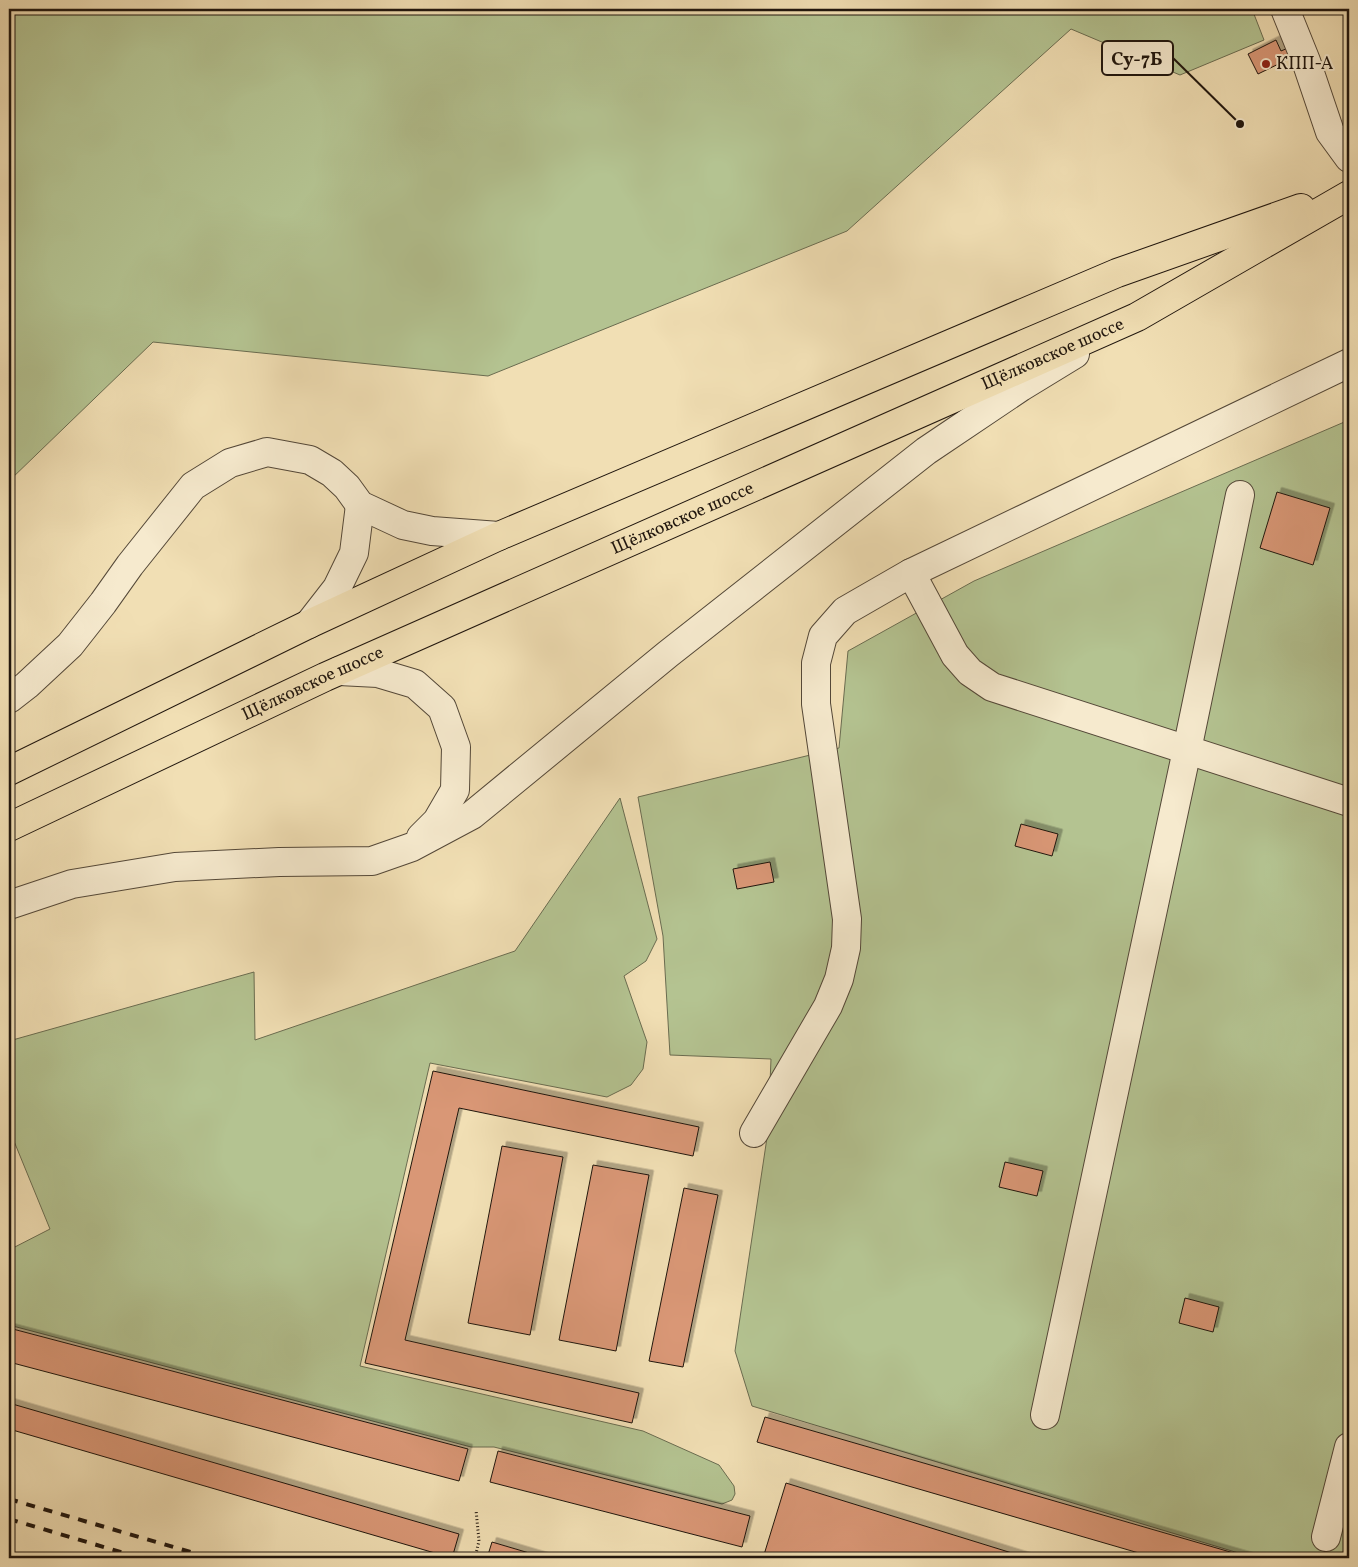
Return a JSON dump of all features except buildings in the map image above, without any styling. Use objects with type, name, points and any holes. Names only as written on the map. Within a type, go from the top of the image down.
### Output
[{"type":"main road","points":[[9,771],[309,624],[499,536],[1117,273],[1349,191]]},
{"type":"main road","name":"Щёлковское шоссе","points":[[9,827],[272,701],[1136,316],[1349,195]]},
{"type":"street","points":[[1285,9],[1306,61],[1330,132],[1349,158]]},
{"type":"street","points":[[9,905],[72,884],[175,866],[372,861],[412,847],[472,815],[668,654],[926,451],[1021,387],[1136,316]]},
{"type":"street","points":[[754,1133],[828,1006],[839,979],[846,948],[847,919],[816,704],[816,663],[823,636],[845,611],[911,573],[1349,363]]},
{"type":"street","points":[[9,699],[70,645],[193,486],[230,463],[267,452],[310,460],[332,473],[347,486],[360,505],[403,525],[432,531],[499,536]]},
{"type":"street","points":[[1045,1415],[1240,495]]},
{"type":"street","points":[[309,624],[337,588],[354,553],[360,505]]},
{"type":"street","points":[[911,573],[955,655],[970,672],[992,688],[1349,802]]},
{"type":"street","points":[[339,671],[378,673],[415,684],[442,708],[456,747],[455,790],[437,821],[412,847]]},
{"type":"street","points":[[1326,1537],[1349,1448]]},
{"type":"path","points":[[475,1558],[478,1541],[476,1510]]},
{"type":"green space","points":[[9,9],[1252,9],[1264,40],[1180,75],[1071,29],[847,231],[488,376],[153,342],[9,481]]},
{"type":"green space","points":[[1349,420],[1349,1558],[1255,1558],[752,1406],[735,1351],[768,1131],[771,1059],[670,1055],[663,936],[638,797],[839,748],[848,651],[974,581]]},
{"type":"green space","points":[[620,798],[657,939],[646,961],[624,976],[647,1042],[643,1069],[631,1085],[607,1097],[430,1063],[360,1366],[643,1431],[719,1465],[734,1486],[735,1494],[732,1500],[722,1504],[494,1447],[471,1447],[9,1325],[9,1250],[50,1229],[9,1129],[9,1041],[254,972],[255,1040],[515,951]]},
{"type":"railway","points":[[9,1499],[211,1558]]},
{"type":"railway","points":[[9,1519],[141,1558]]},
{"type":"place","name":"КПП-А","points":[[1266,64]]},
{"type":"place","name":"Су-7Б","points":[[1240,124]]}]
